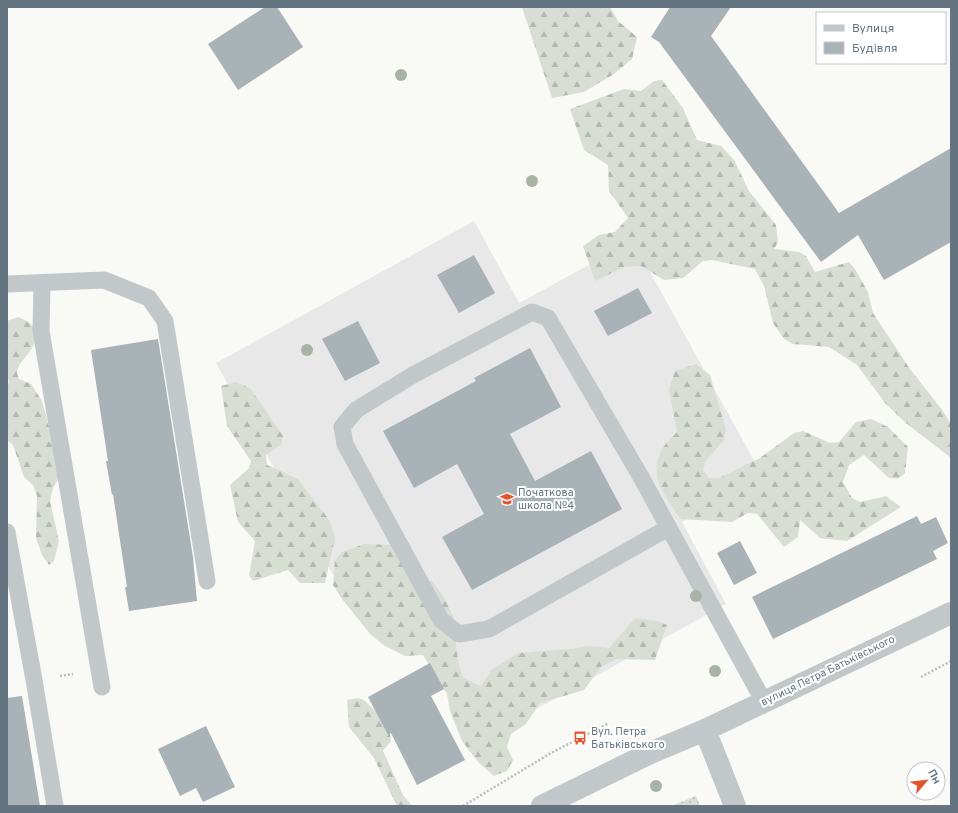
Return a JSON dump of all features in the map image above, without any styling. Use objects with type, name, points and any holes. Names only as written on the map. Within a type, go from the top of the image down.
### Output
[{"type":"street","name":"вулиця Петра Батьківського","points":[[542,806],[648,754],[705,730],[951,613]]},
{"type":"street","points":[[705,730],[735,806]]},
{"type":"lane","points":[[7,284],[104,280],[149,298],[165,321],[207,581]]},
{"type":"lane","points":[[42,282],[41,331],[102,687]]},
{"type":"lane","points":[[668,528],[490,629],[459,634],[442,620],[345,444],[342,427],[356,410],[413,375],[532,312],[548,318],[641,477],[764,702]]},
{"type":"lane","points":[[7,532],[55,806]]},
{"type":"path","points":[[921,677],[951,661]]},
{"type":"path","points":[[34,680],[99,670]]},
{"type":"path","points":[[463,806],[551,753],[609,723]]},
{"type":"shaded area","name":"Початкова школа №4","points":[[474,221],[519,303],[633,241],[763,477],[682,522],[726,604],[477,742],[373,553],[333,575],[216,363]]},
{"type":"green space","points":[[522,7],[610,7],[618,21],[637,37],[632,59],[614,74],[584,92],[552,98]]},
{"type":"green space","points":[[662,80],[683,108],[697,140],[721,146],[734,160],[749,191],[776,225],[778,242],[774,249],[799,252],[806,256],[815,272],[849,262],[855,269],[868,292],[873,313],[910,369],[943,411],[951,424],[951,458],[906,423],[885,403],[857,365],[829,347],[793,344],[784,339],[773,323],[764,286],[755,269],[712,260],[703,261],[683,278],[664,280],[641,266],[624,267],[595,281],[583,246],[599,235],[615,232],[628,218],[609,191],[608,165],[584,150],[570,109],[624,89],[641,91],[654,81]]},
{"type":"green space","points":[[18,317],[33,326],[35,337],[32,348],[20,365],[17,373],[19,379],[31,384],[42,401],[61,469],[60,477],[53,488],[50,501],[59,541],[54,561],[49,565],[42,555],[36,538],[37,496],[33,485],[24,477],[13,445],[7,440],[7,388],[9,381],[7,378],[7,321]]},
{"type":"green space","points":[[696,364],[710,375],[726,430],[724,440],[706,461],[703,470],[709,478],[719,478],[760,458],[794,433],[803,431],[830,443],[839,442],[856,422],[871,419],[888,427],[908,447],[905,473],[898,479],[889,478],[864,455],[849,465],[843,482],[852,498],[860,502],[886,496],[901,507],[847,541],[820,538],[800,520],[798,537],[784,547],[757,514],[748,513],[732,522],[681,519],[665,496],[658,479],[657,470],[662,448],[677,432],[669,389],[675,371]]},
{"type":"green space","points":[[236,382],[251,389],[283,436],[281,445],[266,455],[267,465],[298,479],[330,521],[335,538],[325,583],[300,583],[288,570],[253,581],[249,575],[255,541],[238,522],[230,485],[249,468],[251,461],[227,426],[221,386]]},
{"type":"green space","points":[[364,544],[391,545],[412,581],[432,581],[444,597],[453,616],[458,661],[463,678],[481,686],[491,670],[518,653],[589,646],[609,648],[635,618],[657,621],[667,625],[655,660],[617,659],[601,667],[584,690],[540,703],[526,724],[511,734],[507,747],[513,760],[507,771],[494,776],[478,762],[462,741],[450,711],[447,694],[423,655],[405,656],[385,646],[371,635],[342,599],[333,585],[335,560],[342,552]]},
{"type":"green space","points":[[358,698],[364,700],[388,723],[391,741],[383,751],[403,795],[412,806],[397,806],[374,758],[349,727],[347,700]]},
{"type":"green space","points":[[696,796],[700,806],[671,806]]},
{"type":"building","points":[[265,7],[277,7],[303,47],[238,90],[208,44]]},
{"type":"building","points":[[670,7],[731,7],[711,36],[839,213],[951,148],[951,242],[884,280],[858,235],[821,262],[659,42],[651,37]]},
{"type":"building","points":[[474,255],[495,293],[459,313],[437,275]]},
{"type":"building","points":[[638,288],[652,313],[608,336],[594,311]]},
{"type":"building","points":[[358,321],[380,363],[345,381],[322,339]]},
{"type":"building","points":[[158,339],[193,557],[197,601],[129,611],[125,587],[127,587],[113,494],[112,495],[106,461],[108,461],[91,350]]},
{"type":"building","points":[[530,348],[561,407],[510,434],[535,481],[591,451],[622,509],[472,590],[442,537],[484,514],[457,464],[414,488],[383,431],[476,381],[474,378]]},
{"type":"building","points":[[917,516],[921,524],[936,517],[948,543],[933,551],[937,559],[773,639],[752,597]]},
{"type":"building","points":[[740,541],[757,573],[734,585],[717,553]]},
{"type":"building","points":[[430,663],[444,689],[431,696],[465,760],[417,785],[391,733],[388,735],[368,697]]},
{"type":"building","points":[[22,696],[40,806],[7,806],[7,698]]},
{"type":"building","points":[[206,726],[235,787],[203,802],[196,788],[180,796],[158,749]]},
{"type":"place","name":"Початкова школа №4","points":[[507,499]]},
{"type":"place","name":"Вул. Петра Батьківського","points":[[580,738]]}]
